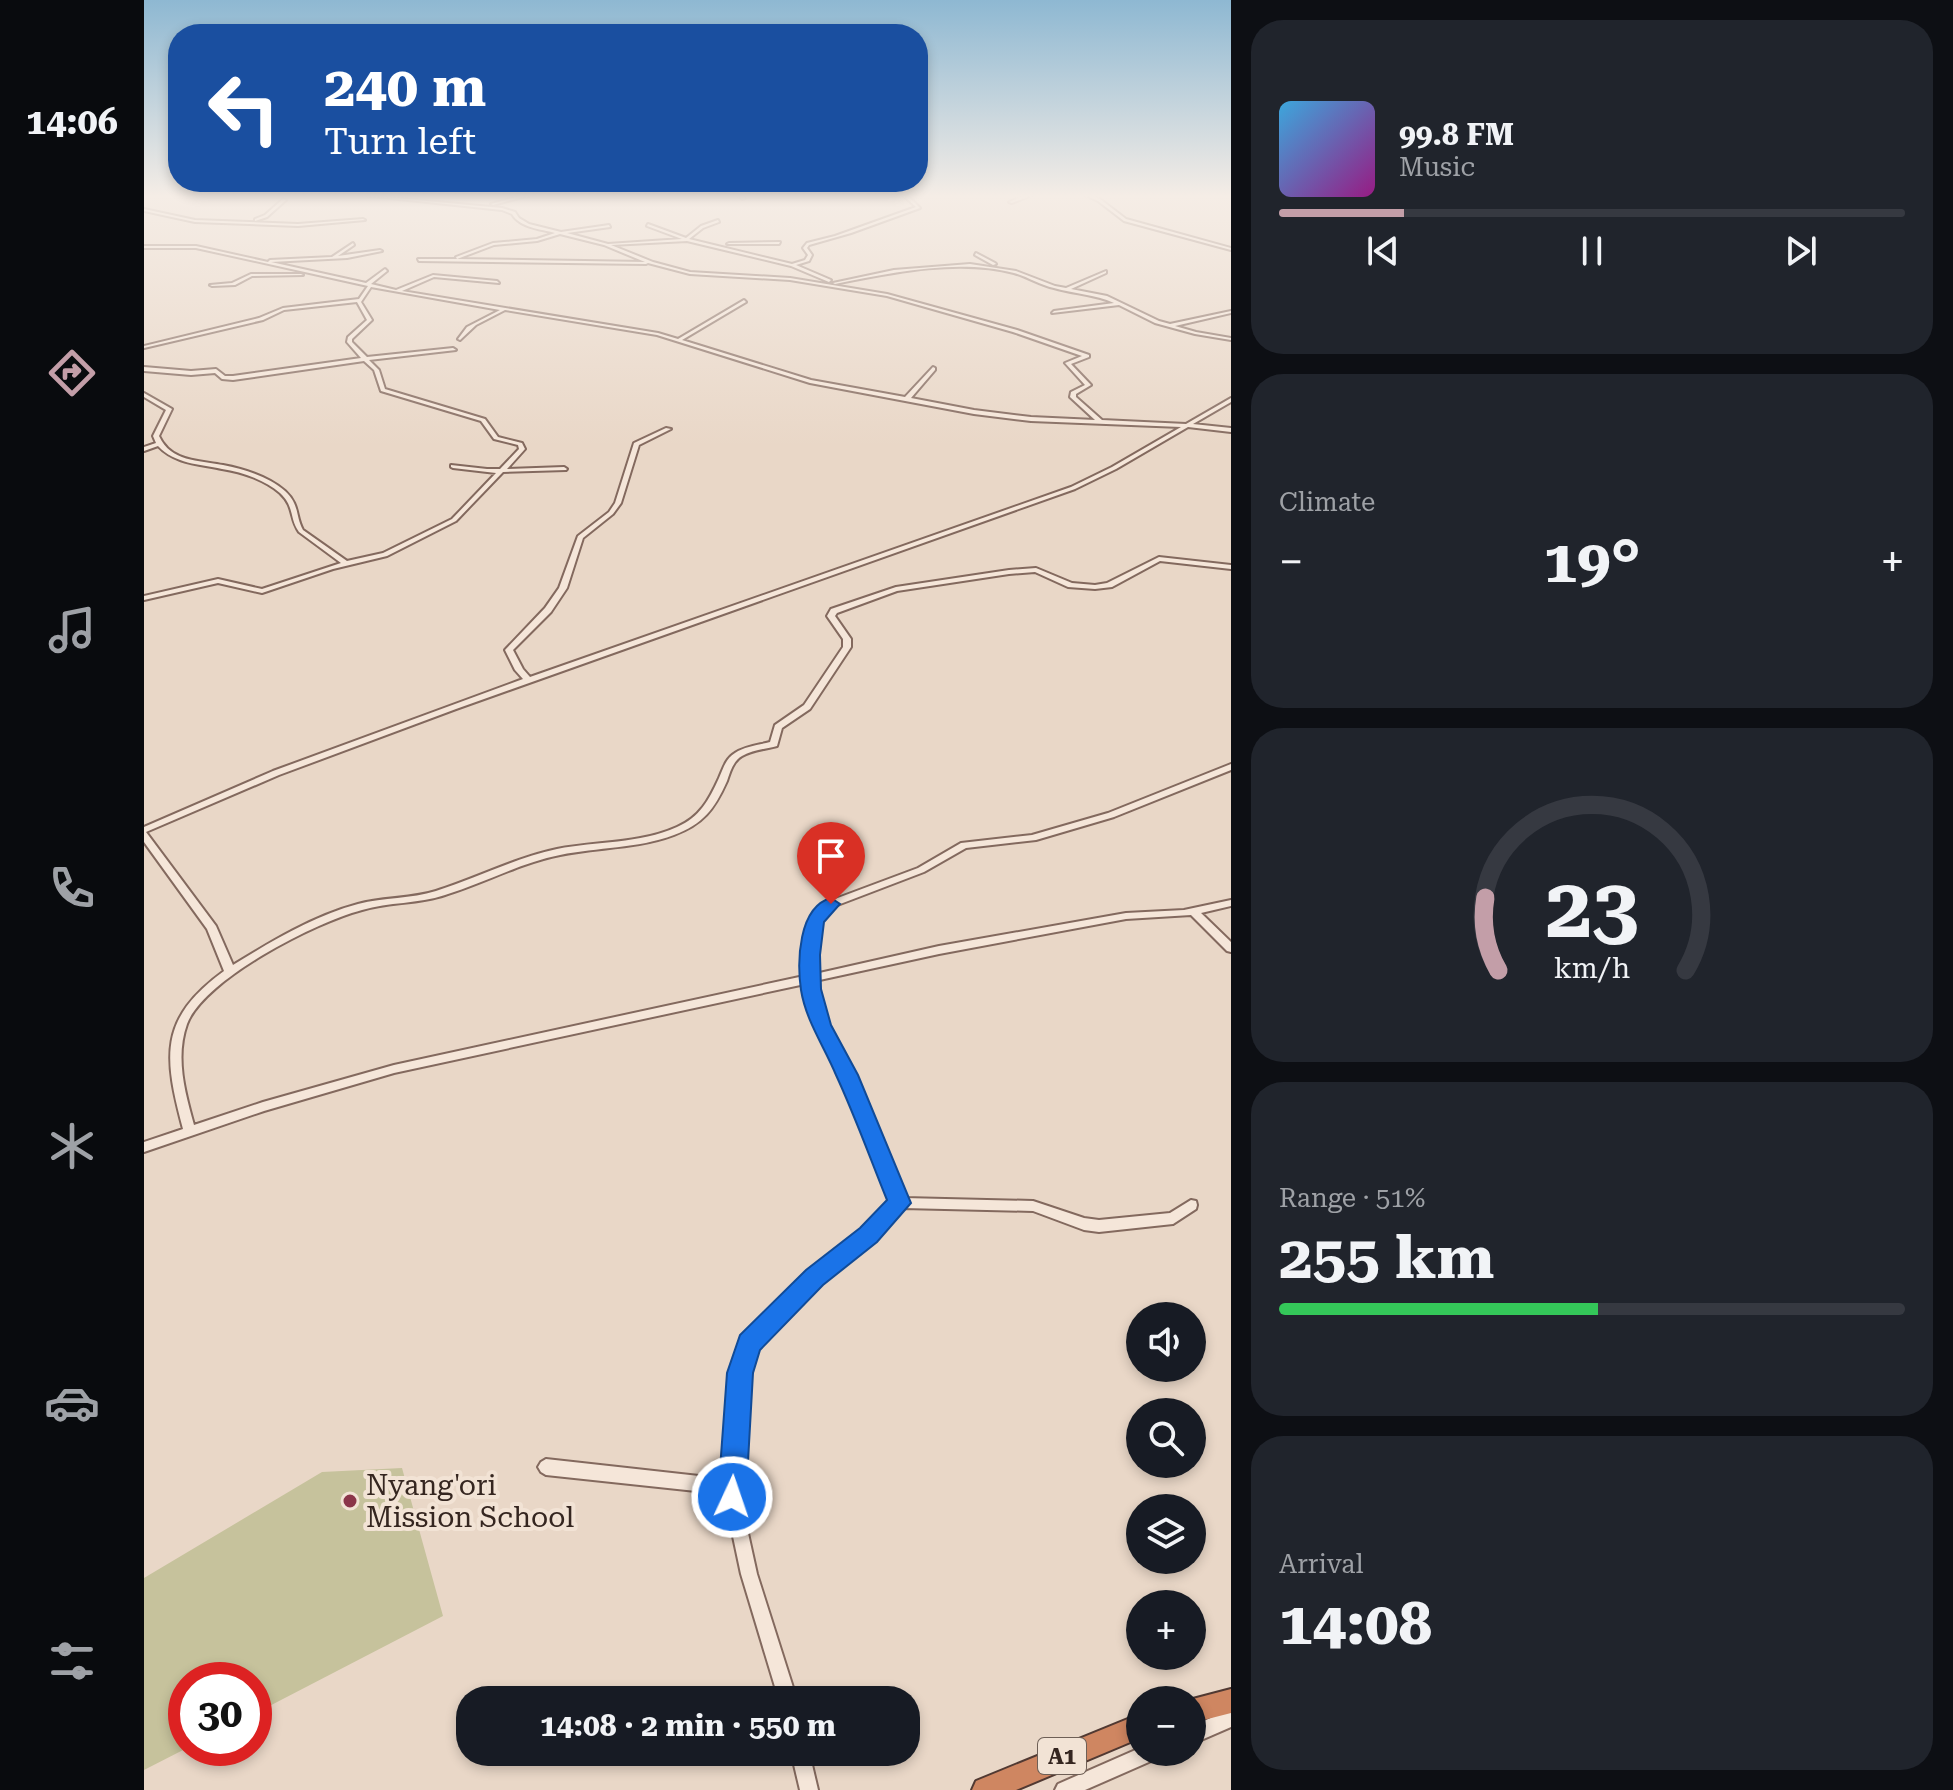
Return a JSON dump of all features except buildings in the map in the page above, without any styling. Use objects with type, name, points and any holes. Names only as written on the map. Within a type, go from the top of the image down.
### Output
[{"type":"highway","points":[[1206,1710],[1229,1709]]},
{"type":"highway","name":"A1","points":[[985,1790],[1126,1732]]},
{"type":"street","points":[[212,285],[233,284],[244,279]]},
{"type":"street","points":[[335,279],[679,340],[810,381],[909,400],[1012,417],[1231,430]]},
{"type":"street","points":[[144,347],[261,319],[283,309],[359,300],[376,279]]},
{"type":"street","points":[[395,291],[427,279]]},
{"type":"street","points":[[461,279],[497,282]]},
{"type":"street","points":[[782,279],[832,284],[892,297],[1084,353],[1087,356],[1068,363],[1088,385],[1073,393],[1073,397],[1102,422]]},
{"type":"street","points":[[820,279],[832,284],[858,279]]},
{"type":"street","points":[[1033,279],[1121,303],[1170,326],[1231,339]]},
{"type":"street","points":[[1066,290],[1090,279]]},
{"type":"street","points":[[144,598],[218,581],[262,591],[385,555],[438,530],[470,506],[522,446],[496,438],[483,420],[383,390],[376,370],[349,342],[370,320],[359,300]]},
{"type":"street","points":[[679,340],[744,301]]},
{"type":"street","points":[[1054,312],[1121,303]]},
{"type":"street","points":[[460,339],[467,328],[504,309]]},
{"type":"street","points":[[1170,326],[1231,312]]},
{"type":"street","points":[[144,369],[191,373],[216,371],[224,378],[233,378],[365,358],[453,350]]},
{"type":"street","points":[[909,400],[908,397],[933,369]]},
{"type":"street","points":[[144,395],[169,409],[156,436],[158,444],[176,456],[230,468],[282,491],[291,502],[297,525],[303,534],[332,551],[346,564]]},
{"type":"street","points":[[230,972],[212,928],[144,832],[276,773],[528,680],[1073,488],[1128,462],[1184,425],[1231,400]]},
{"type":"street","points":[[528,680],[509,650],[548,610],[563,588],[580,537],[611,513],[618,503],[636,444],[668,429]]},
{"type":"street","points":[[144,449],[158,444]]},
{"type":"street","points":[[453,466],[501,470],[564,469]]},
{"type":"street","points":[[190,1131],[177,1092],[175,1067],[178,1035],[187,1011],[201,992],[317,922],[345,911],[375,903],[430,896],[545,855],[640,841],[699,821],[708,812],[732,759],[741,753],[774,744],[778,727],[807,707],[818,693],[847,647],[847,639],[831,616],[834,611],[896,589],[1009,572],[1036,570],[1071,585],[1095,587],[1109,585],[1159,559],[1231,567]]},
{"type":"street","points":[[900,1203],[847,1075],[821,1025],[809,979],[815,921],[831,904],[921,870],[964,845],[1033,838],[1111,815],[1231,767]]},
{"type":"street","points":[[144,1147],[394,1069],[939,950],[1126,916],[1194,912],[1231,903]]},
{"type":"street","points":[[1194,912],[1231,948]]},
{"type":"street","points":[[784,1686],[749,1574],[732,1487],[740,1373],[749,1344],[814,1277],[869,1235],[900,1203],[1044,1207],[1084,1224],[1099,1226],[1173,1218],[1191,1205]]},
{"type":"street","points":[[546,1467],[732,1487]]},
{"type":"street","points":[[1206,1725],[1229,1709]]},
{"type":"street","points":[[1064,1790],[1126,1763]]},
{"type":"street","points":[[803,1766],[809,1790]]},
{"type":"shaded area","points":[[402,1468],[443,1616],[272,1705],[272,1662],[168,1662],[168,1758],[144,1770],[144,1578],[322,1472]]},
{"type":"place","name":"Nyang'ori Mission School","points":[[350,1501]]},
{"type":"route","points":[[732,1497],[740,1373],[749,1344],[814,1277],[869,1235],[900,1203],[847,1075],[821,1025],[811,989],[810,955],[815,921],[819,913],[831,904]]}]
